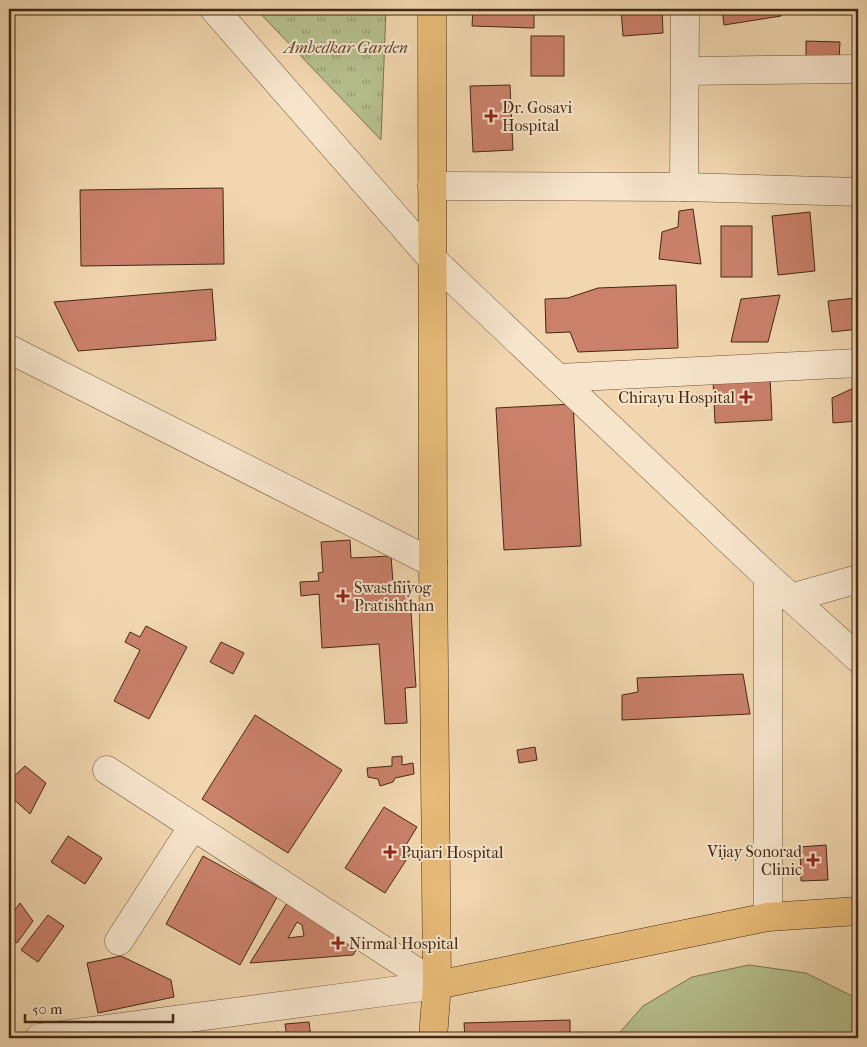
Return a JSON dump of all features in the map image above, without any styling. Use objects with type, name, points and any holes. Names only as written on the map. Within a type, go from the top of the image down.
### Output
[{"type":"main road","points":[[432,9],[433,563],[437,985],[433,1038]]},
{"type":"main road","points":[[437,985],[768,917],[858,911]]},
{"type":"street","points":[[214,9],[433,260],[790,598],[858,658]]},
{"type":"street","points":[[684,187],[685,9]]},
{"type":"street","points":[[685,71],[858,69]]},
{"type":"street","points":[[432,186],[684,187],[858,192]]},
{"type":"street","points":[[9,349],[433,563]]},
{"type":"street","points":[[558,378],[858,363]]},
{"type":"street","points":[[768,577],[768,917]]},
{"type":"street","points":[[790,598],[858,579]]},
{"type":"street","points":[[107,770],[437,985]]},
{"type":"street","points":[[119,941],[193,826]]},
{"type":"street","points":[[40,1038],[437,985]]},
{"type":"green space","name":"Ambedkar Garden","points":[[256,9],[386,9],[381,140]]},
{"type":"green space","points":[[749,965],[806,973],[858,999],[858,1038],[615,1038],[643,1006],[692,977]]},
{"type":"building","points":[[473,9],[534,9],[534,28],[472,26]]},
{"type":"building","points":[[621,9],[662,9],[663,33],[623,36]]},
{"type":"building","points":[[722,9],[780,9],[781,16],[724,25]]},
{"type":"building","points":[[531,36],[564,36],[564,76],[531,76]]},
{"type":"building","points":[[806,41],[840,42],[839,60],[806,59]]},
{"type":"building","points":[[510,85],[513,150],[473,152],[470,86]]},
{"type":"building","points":[[223,188],[224,264],[81,266],[80,190]]},
{"type":"building","points":[[693,209],[701,264],[659,259],[662,232],[678,227],[679,211]]},
{"type":"building","points":[[810,212],[815,271],[778,275],[772,216]]},
{"type":"building","points":[[721,226],[752,226],[752,277],[721,277]]},
{"type":"building","points":[[676,285],[678,348],[578,352],[570,332],[546,333],[545,299],[568,298],[598,288]]},
{"type":"building","points":[[212,289],[216,340],[78,351],[54,302]]},
{"type":"building","points":[[780,295],[768,342],[731,342],[741,299]]},
{"type":"building","points":[[855,298],[858,329],[832,332],[828,301]]},
{"type":"building","points":[[770,376],[772,420],[715,423],[713,380]]},
{"type":"building","points":[[858,386],[858,421],[833,423],[832,398]]},
{"type":"building","points":[[573,404],[581,546],[504,550],[496,408]]},
{"type":"building","points":[[350,540],[351,558],[391,556],[393,582],[409,581],[416,687],[405,688],[407,723],[385,724],[379,644],[322,648],[319,594],[301,596],[300,582],[319,581],[318,573],[323,572],[321,542]]},
{"type":"building","points":[[146,626],[187,647],[149,719],[114,701],[140,650],[125,642],[130,632],[140,637]]},
{"type":"building","points":[[221,642],[244,653],[233,674],[210,662]]},
{"type":"building","points":[[743,674],[750,714],[622,720],[622,695],[638,692],[637,678]]},
{"type":"building","points":[[255,715],[342,770],[288,853],[202,799]]},
{"type":"building","points":[[535,747],[537,760],[519,763],[517,750]]},
{"type":"building","points":[[402,756],[402,765],[413,763],[414,774],[395,778],[393,782],[380,786],[378,779],[368,777],[367,768],[392,766],[392,757]]},
{"type":"building","points":[[25,766],[46,783],[30,814],[9,795],[9,781]]},
{"type":"building","points":[[384,807],[417,827],[403,850],[410,854],[385,893],[345,868]]},
{"type":"building","points":[[68,836],[102,858],[85,884],[51,862]]},
{"type":"building","points":[[826,845],[828,880],[801,881],[800,847]]},
{"type":"building","points":[[203,856],[277,897],[240,965],[166,924]]},
{"type":"building","points":[[292,895],[363,939],[353,955],[250,963]],"holes":[[[297,922],[302,925],[304,936],[288,938]]]},
{"type":"building","points":[[20,903],[33,921],[17,943],[9,937],[9,918]]},
{"type":"building","points":[[48,915],[64,926],[38,962],[21,950]]},
{"type":"building","points":[[121,956],[171,980],[174,997],[98,1013],[87,963]]},
{"type":"building","points":[[570,1020],[570,1038],[465,1038],[464,1023]]},
{"type":"building","points":[[309,1022],[311,1038],[287,1038],[285,1024]]},
{"type":"building","points":[[278,1032],[279,1038],[244,1038]]},
{"type":"place","name":"Dr. Gosavi Hospital","points":[[491,116]]},
{"type":"place","name":"Chirayu Hospital","points":[[746,397]]},
{"type":"place","name":"Swasthiyog Pratishthan","points":[[343,596]]},
{"type":"place","name":"Pujari Hospital","points":[[390,852]]},
{"type":"place","name":"Vijay Sonorad Clinic","points":[[813,860]]},
{"type":"place","name":"Nirmal Hospital","points":[[338,943]]}]
